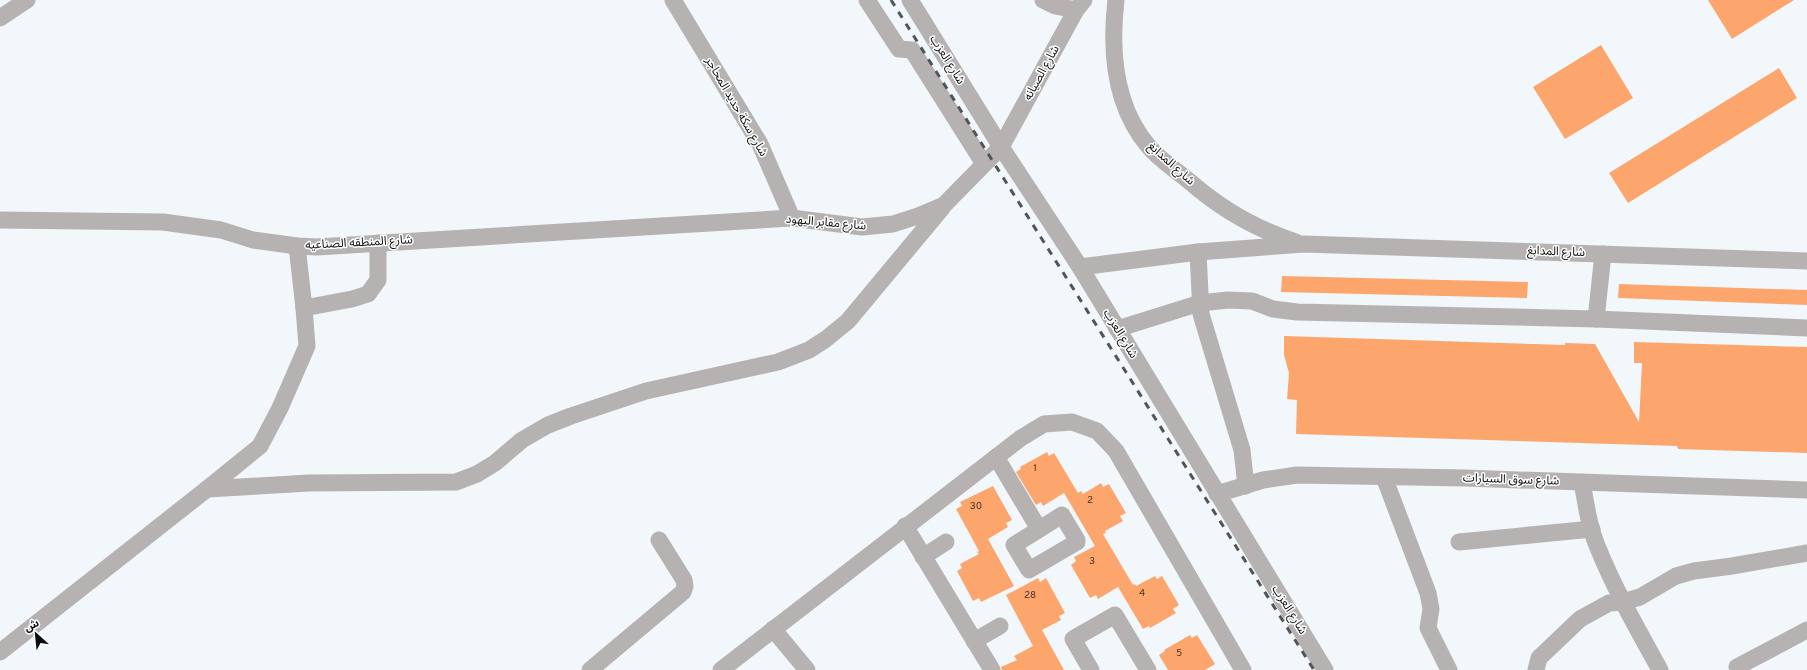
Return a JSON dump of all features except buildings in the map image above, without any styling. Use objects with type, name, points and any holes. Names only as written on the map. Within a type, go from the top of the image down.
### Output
[{"type":"street","points":[[0,18],[27,0]]},
{"type":"street","name":"شارع سكة حديد المحاجر","points":[[673,0],[760,144],[792,218]]},
{"type":"street","points":[[867,0],[899,49],[912,50],[984,164]]},
{"type":"street","name":"شارع العزب","points":[[910,0],[1001,147],[1080,267],[1325,670]]},
{"type":"street","points":[[1043,0],[1054,6],[1080,5]]},
{"type":"street","name":"شارع المدابغ","points":[[1116,0],[1112,34],[1113,52],[1119,87],[1132,119],[1150,147],[1221,207],[1263,230],[1304,244]]},
{"type":"street","name":"شارع الصيانه","points":[[1001,147],[1080,5]]},
{"type":"street","name":"شارع مقابر اليهود","points":[[672,224],[792,218],[862,227],[893,224],[918,216],[944,205],[1001,147]]},
{"type":"street","points":[[207,489],[309,483],[456,482],[477,474],[496,463],[522,440],[548,425],[571,416],[646,391],[778,362],[809,350],[826,339],[848,321],[944,205]]},
{"type":"street","name":"شارع المنطقه الصناعيه","points":[[0,220],[163,222],[221,230],[253,240],[297,246],[378,243],[672,224]]},
{"type":"street","points":[[304,308],[352,299],[368,294],[378,280],[378,243]]},
{"type":"street","name":"شارع المدابغ","points":[[1080,267],[1198,252],[1304,244],[1807,261]]},
{"type":"street","points":[[0,652],[260,446],[280,408],[307,346],[297,246]]},
{"type":"street","points":[[1198,252],[1201,314],[1242,450],[1246,486]]},
{"type":"street","points":[[1596,319],[1603,254]]},
{"type":"street","points":[[1117,329],[1200,302],[1228,300],[1252,301],[1273,309],[1297,312],[1596,319],[1807,328]]},
{"type":"street","points":[[721,670],[905,526],[1021,438],[1044,424],[1072,422],[1097,431],[1116,451],[1243,670]]},
{"type":"street","points":[[996,457],[1039,529]]},
{"type":"street","name":"شارع سوق السيارات","points":[[1217,494],[1287,476],[1582,482],[1807,490]]},
{"type":"street","points":[[1384,477],[1428,593],[1431,609],[1428,628],[1449,670]]},
{"type":"street","points":[[1582,482],[1597,547],[1623,602],[1660,670]]},
{"type":"street","points":[[905,526],[992,670]]},
{"type":"street","points":[[1459,542],[1592,529]]},
{"type":"street","points":[[590,670],[683,592],[685,586],[684,580],[659,540]]},
{"type":"street","points":[[923,557],[946,542]]},
{"type":"street","points":[[1536,670],[1539,658],[1580,619],[1609,603],[1623,602],[1640,597],[1676,576],[1694,571],[1807,553]]},
{"type":"street","points":[[1091,670],[1073,638],[1115,615],[1148,670]]},
{"type":"street","points":[[974,641],[1000,626]]},
{"type":"street","points":[[773,629],[807,670]]},
{"type":"street","points":[[1737,667],[1807,630]]},
{"type":"railway","points":[[891,0],[1314,670]]}]
